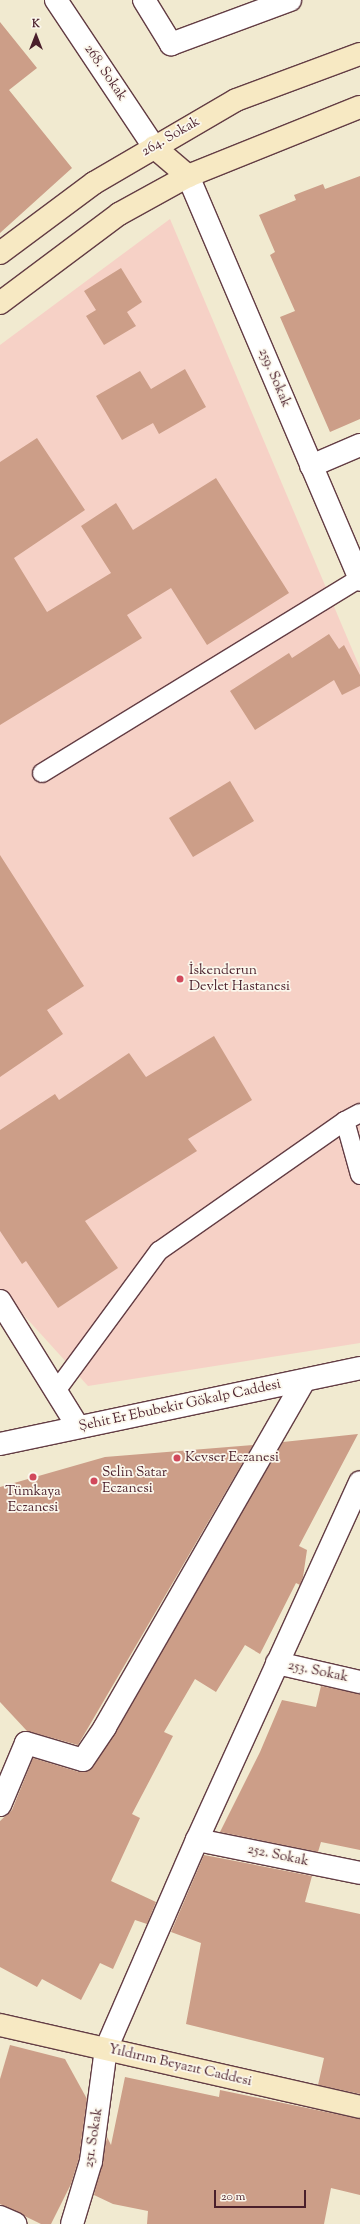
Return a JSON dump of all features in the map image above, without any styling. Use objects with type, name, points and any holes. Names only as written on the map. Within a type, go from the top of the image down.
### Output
[{"type":"street","name":"268. Sokak","points":[[56,0],[154,147]]},
{"type":"street","points":[[144,0],[170,44],[290,0]]},
{"type":"street","name":"264. Sokak","points":[[0,253],[94,183],[236,100],[360,54]]},
{"type":"street","points":[[0,303],[119,214],[188,176],[360,107]]},
{"type":"street","points":[[154,147],[188,176]]},
{"type":"street","name":"259. Sokak","points":[[188,176],[360,579]]},
{"type":"street","points":[[311,466],[360,445]]},
{"type":"street","points":[[0,1301],[78,1427]]},
{"type":"street","name":"Şehit Er Ebubekir Gökalp Caddesi","points":[[0,1444],[360,1368]]},
{"type":"street","points":[[0,1805],[26,1743],[83,1760],[105,1727],[304,1381]]},
{"type":"street","name":"251. Sokak","points":[[72,2224],[91,2161],[106,2049],[197,1840],[277,1663],[358,1492]]},
{"type":"street","name":"253. Sokak","points":[[277,1663],[360,1682]]},
{"type":"street","name":"252. Sokak","points":[[197,1840],[360,1873]]},
{"type":"street","name":"Yıldırım Beyazıt Caddesi","points":[[0,2025],[360,2107]]},
{"type":"street","points":[[0,2217],[16,2224]]},
{"type":"lane","points":[[42,773],[360,579]]},
{"type":"lane","points":[[56,1391],[159,1251],[352,1117],[360,1175]]},
{"type":"shaded area","name":"İskenderun Devlet Hastanesi","points":[[170,219],[360,668],[360,1343],[88,1386],[0,1289],[0,345]]},
{"type":"building","points":[[0,22],[37,68],[9,90],[72,168],[0,233]]},
{"type":"building","points":[[360,176],[360,419],[330,432],[280,317],[295,311],[270,255],[275,252],[259,215],[296,200],[294,195],[323,184],[325,189]]},
{"type":"building","points":[[121,268],[142,302],[127,312],[136,326],[104,345],[86,316],[96,310],[84,291]]},
{"type":"building","points":[[185,369],[206,407],[159,434],[153,423],[122,440],[96,396],[140,371],[151,389]]},
{"type":"building","points":[[37,438],[85,510],[14,558],[47,612],[111,573],[81,526],[116,503],[133,530],[216,478],[289,593],[207,645],[171,588],[127,615],[142,638],[0,725],[0,462]]},
{"type":"building","points":[[329,634],[339,649],[344,645],[360,675],[360,686],[342,695],[334,680],[255,730],[230,691],[289,653],[292,658]]},
{"type":"building","points":[[230,781],[254,821],[193,857],[169,818]]},
{"type":"building","points":[[0,855],[84,986],[47,1010],[63,1034],[0,1077]]},
{"type":"building","points":[[214,1036],[252,1100],[188,1139],[197,1151],[85,1221],[118,1268],[58,1308],[26,1261],[22,1264],[0,1231],[0,1130],[55,1094],[59,1100],[129,1053],[146,1077]]},
{"type":"building","points":[[358,1434],[299,1546],[307,1550],[303,1577],[300,1585],[296,1583],[260,1654],[245,1645],[216,1692],[195,1679],[164,1732],[173,1736],[132,1814],[140,1818],[111,1881],[156,1902],[147,1924],[135,1920],[113,1969],[100,1963],[81,2000],[42,1979],[37,1987],[0,1967],[0,1821],[12,1810],[33,1758],[79,1772],[93,1767],[283,1442]]},
{"type":"building","points":[[253,1445],[78,1745],[27,1731],[0,1702],[0,1487],[105,1457]]},
{"type":"building","points":[[321,1686],[360,1694],[360,1850],[321,1842],[318,1852],[220,1832],[260,1752],[282,1700],[316,1707]]},
{"type":"building","points":[[204,1855],[312,1876],[305,1902],[360,1914],[360,2094],[318,2085],[324,2058],[186,2024],[201,1943],[171,1932]]},
{"type":"building","points":[[10,2045],[65,2059],[87,2099],[79,2158],[71,2184],[51,2224],[41,2224],[0,2204],[0,2079]]},
{"type":"building","points":[[125,2077],[219,2097],[220,2090],[360,2119],[360,2195],[331,2188],[324,2224],[147,2224],[148,2211],[113,2204],[94,2195],[107,2137],[111,2145]]},
{"type":"place","name":"İskenderun Devlet Hastanesi","points":[[180,979]]},
{"type":"place","name":"Kevser Eczanesi","points":[[177,1458]]},
{"type":"place","name":"Tümkaya Eczanesi","points":[[33,1477]]},
{"type":"place","name":"Selin Satar Eczanesi","points":[[94,1481]]}]
